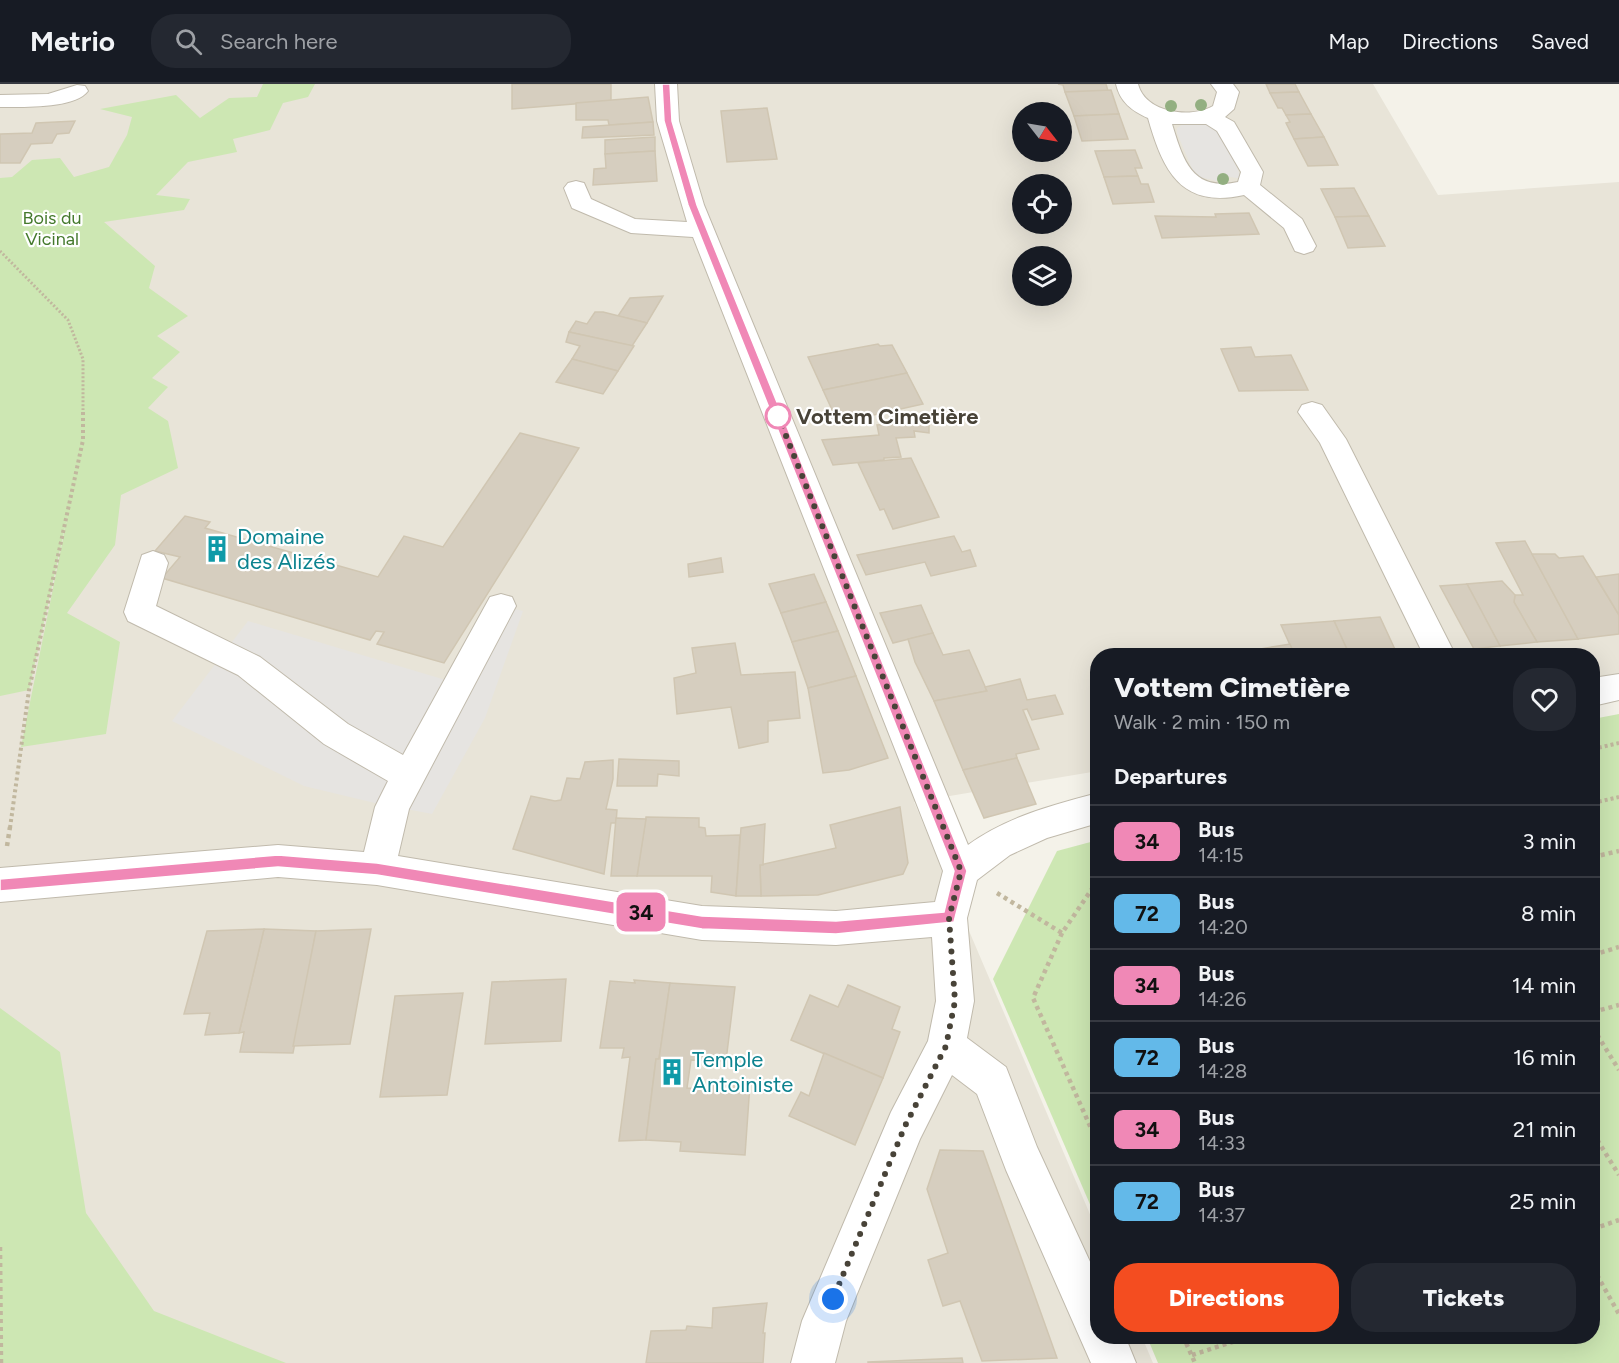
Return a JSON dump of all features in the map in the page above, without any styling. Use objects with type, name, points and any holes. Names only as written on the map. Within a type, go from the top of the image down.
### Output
[{"type":"street","points":[[666,84],[668,121],[692,205],[961,871],[949,918],[955,1001],[946,1046],[905,1126],[824,1320],[813,1363]]},
{"type":"street","points":[[1127,84],[1132,99],[1158,115],[1184,118],[1210,117],[1223,109],[1228,92],[1222,84]]},
{"type":"street","points":[[0,101],[50,100],[77,91]]},
{"type":"street","points":[[1158,115],[1171,156],[1190,184],[1216,192],[1248,187],[1294,224],[1304,246]]},
{"type":"street","points":[[1210,117],[1227,127],[1252,172],[1248,187]]},
{"type":"street","points":[[576,188],[580,203],[631,226],[703,230]]},
{"type":"street","points":[[1312,412],[1332,439],[1436,648]]},
{"type":"street","points":[[153,563],[139,612],[249,666],[336,734],[409,776]]},
{"type":"street","points":[[377,869],[392,807],[501,606]]},
{"type":"street","points":[[1600,691],[1619,687]]},
{"type":"street","points":[[961,871],[998,844],[1040,825],[1090,810]]},
{"type":"street","points":[[1,885],[278,861],[377,869],[702,922],[836,927],[949,918]]},
{"type":"street","points":[[946,1046],[992,1082],[1020,1156],[1090,1311]]},
{"type":"street","points":[[1105,1344],[1114,1363]]},
{"type":"path","points":[[0,251],[68,320],[83,359],[83,440],[29,690],[1,885]]},
{"type":"path","points":[[1600,747],[1619,743]]},
{"type":"path","points":[[1600,801],[1619,797]]},
{"type":"path","points":[[1600,855],[1619,851]]},
{"type":"path","points":[[961,871],[1062,933]]},
{"type":"path","points":[[1090,892],[1062,933],[1033,998],[1090,1126]]},
{"type":"path","points":[[1600,952],[1619,947]]},
{"type":"path","points":[[1600,1010],[1619,1005]]},
{"type":"path","points":[[1600,1038],[1617,1063],[1619,1070]]},
{"type":"path","points":[[1600,1144],[1619,1175]]},
{"type":"path","points":[[1600,1227],[1619,1220]]},
{"type":"path","points":[[0,1246],[1,1363]]},
{"type":"path","points":[[1600,1280],[1619,1314]]},
{"type":"path","points":[[1187,1344],[1195,1363]]},
{"type":"path","points":[[1192,1355],[1226,1344]]},
{"type":"shaded area","points":[[0,84],[1373,84],[1438,195],[1619,182],[1619,683],[1600,687],[1600,648],[1090,648],[1090,772],[914,802],[1090,1214],[1090,1344],[1145,1344],[1153,1363],[0,1363]]},
{"type":"shaded area","points":[[1186,122],[1212,125],[1221,132],[1242,179],[1220,175],[1217,181],[1195,176],[1177,133],[1177,128]]},
{"type":"shaded area","points":[[501,606],[523,611],[485,718],[432,814],[304,786],[172,721],[248,621],[449,681]]},
{"type":"green space","name":"Bois du Vicinal","points":[[263,84],[315,84],[308,97],[283,103],[270,130],[233,139],[237,152],[188,162],[156,195],[190,199],[184,210],[104,222],[155,266],[149,288],[188,316],[157,336],[180,352],[152,378],[168,387],[148,408],[168,421],[178,468],[121,495],[115,545],[67,613],[120,642],[106,734],[21,747],[69,509],[29,690],[0,696],[0,178],[12,177],[32,160],[60,158],[74,177],[109,167],[127,135],[132,117],[100,109],[176,95],[200,118],[229,98],[257,97]]},
{"type":"green space","points":[[1619,714],[1619,1363],[1158,1363],[1150,1344],[1600,1344],[1600,718]]},
{"type":"green space","points":[[1090,842],[1090,1204],[993,979],[1057,851]]},
{"type":"green space","points":[[0,1008],[60,1052],[86,1213],[154,1311],[286,1363],[0,1363]]},
{"type":"building","points":[[512,84],[611,84],[611,101],[512,109]]},
{"type":"building","points":[[1058,84],[1106,84],[1108,91],[1065,92],[1063,85]]},
{"type":"building","points":[[1266,84],[1295,84],[1299,92],[1270,93]]},
{"type":"building","points":[[1111,90],[1119,114],[1074,116],[1072,102],[1069,102],[1065,92]]},
{"type":"building","points":[[1299,92],[1311,114],[1286,115],[1282,108],[1278,108],[1270,93]]},
{"type":"building","points":[[648,97],[653,122],[609,125],[608,120],[576,120],[576,103]]},
{"type":"building","points":[[767,108],[777,159],[727,162],[721,111]]},
{"type":"building","points":[[1119,114],[1128,139],[1082,141],[1074,116]]},
{"type":"building","points":[[1311,114],[1324,137],[1294,139],[1286,123],[1290,122],[1286,115]]},
{"type":"building","points":[[75,121],[69,133],[57,134],[52,143],[31,144],[20,163],[0,163],[0,134],[32,133],[36,123]]},
{"type":"building","points":[[653,122],[654,135],[582,138],[583,127]]},
{"type":"building","points":[[655,137],[655,151],[605,154],[605,140]]},
{"type":"building","points":[[1324,137],[1338,165],[1308,166],[1294,139]]},
{"type":"building","points":[[1135,150],[1142,168],[1135,168],[1138,176],[1104,177],[1095,151]]},
{"type":"building","points":[[655,151],[657,181],[593,185],[594,169],[606,168],[605,154]]},
{"type":"building","points":[[1138,176],[1141,184],[1148,184],[1154,202],[1113,204],[1104,177]]},
{"type":"building","points":[[1354,188],[1369,216],[1335,217],[1321,189]]},
{"type":"building","points":[[1249,213],[1259,234],[1162,238],[1155,216],[1216,217],[1215,214]]},
{"type":"building","points":[[1369,216],[1385,246],[1348,248],[1335,217]]},
{"type":"building","points":[[663,296],[647,323],[618,316],[630,298]]},
{"type":"building","points":[[595,312],[647,323],[632,346],[569,332],[576,321],[587,324]]},
{"type":"building","points":[[569,332],[634,346],[618,371],[572,359],[580,346],[566,342]]},
{"type":"building","points":[[878,344],[880,346],[892,345],[907,373],[823,390],[808,357]]},
{"type":"building","points":[[1251,347],[1255,357],[1291,355],[1308,390],[1239,391],[1221,349]]},
{"type":"building","points":[[572,359],[618,371],[603,394],[556,382]]},
{"type":"building","points":[[907,373],[923,404],[838,423],[823,390]]},
{"type":"building","points":[[929,421],[929,433],[914,431],[915,437],[896,438],[901,457],[833,465],[822,440],[879,435],[877,425]]},
{"type":"building","name":"Domaine des Alizés","points":[[520,433],[579,448],[444,663],[377,644],[384,632],[376,631],[370,640],[162,578],[180,557],[155,551],[185,516],[210,522],[205,528],[378,577],[404,536],[443,547]]},
{"type":"building","points":[[911,458],[939,517],[893,529],[884,509],[880,510],[858,463]]},
{"type":"building","points":[[954,536],[962,552],[970,550],[976,566],[931,576],[925,562],[866,575],[857,555]]},
{"type":"building","points":[[1525,541],[1578,639],[1537,642],[1514,602],[1515,595],[1523,595],[1496,543]]},
{"type":"building","points":[[1532,554],[1555,554],[1559,558],[1583,556],[1619,615],[1619,634],[1578,639]]},
{"type":"building","points":[[721,558],[723,572],[689,577],[688,564]]},
{"type":"building","points":[[814,574],[826,602],[781,613],[769,584]]},
{"type":"building","points":[[1619,574],[1619,615],[1596,577]]},
{"type":"building","points":[[1502,581],[1515,595],[1514,602],[1537,642],[1500,646],[1467,584]]},
{"type":"building","points":[[1467,584],[1500,646],[1473,648],[1440,586]]},
{"type":"building","points":[[826,602],[838,631],[792,642],[781,613]]},
{"type":"building","points":[[921,605],[933,633],[893,643],[880,613]]},
{"type":"building","points":[[1380,617],[1394,648],[1346,648],[1334,621]]},
{"type":"building","points":[[1334,621],[1346,648],[1291,648],[1281,625]]},
{"type":"building","points":[[838,631],[856,676],[808,688],[792,642]]},
{"type":"building","points":[[933,633],[943,655],[969,650],[987,691],[934,701],[915,662],[908,639]]},
{"type":"building","points":[[735,643],[741,675],[795,672],[800,718],[768,721],[768,742],[739,748],[731,707],[677,714],[674,678],[696,673],[692,648]]},
{"type":"building","points":[[1290,644],[1292,648],[1266,648]]},
{"type":"building","points":[[856,676],[888,758],[849,770],[823,773],[808,688]]},
{"type":"building","points":[[1020,679],[1027,700],[1055,695],[1063,714],[1032,720],[1027,709],[1023,710],[1039,749],[1016,754],[1017,758],[963,770],[934,701],[987,691],[985,687]]},
{"type":"building","points":[[1017,758],[1036,804],[984,818],[963,770]]},
{"type":"building","points":[[619,759],[679,761],[679,776],[658,774],[657,786],[617,786]]},
{"type":"building","points":[[613,760],[613,779],[606,809],[617,810],[616,823],[611,823],[604,874],[513,849],[531,796],[561,800],[567,778],[580,779],[585,762]]},
{"type":"building","points":[[900,807],[908,863],[903,874],[818,895],[761,896],[760,865],[836,848],[830,825]]},
{"type":"building","points":[[646,817],[699,818],[699,827],[705,828],[706,836],[740,835],[736,896],[711,892],[712,876],[637,876]]},
{"type":"building","points":[[616,818],[646,819],[637,876],[611,876]]},
{"type":"building","points":[[765,824],[763,865],[760,865],[761,896],[736,896],[741,828]]},
{"type":"building","points":[[264,929],[316,931],[293,1053],[240,1052],[244,1032],[239,1033]]},
{"type":"building","points":[[264,929],[239,1033],[205,1035],[210,1013],[184,1014],[207,931]]},
{"type":"building","points":[[371,929],[350,1044],[293,1046],[316,931]]},
{"type":"building","points":[[566,979],[561,1041],[485,1044],[492,982]]},
{"type":"building","points":[[634,980],[670,983],[659,1059],[656,1059],[646,1140],[619,1141],[630,1057],[622,1058],[624,1048],[600,1048],[610,981],[635,983]]},
{"type":"building","name":"Temple Antoiniste","points":[[670,983],[735,987],[726,1061],[691,1060],[687,1088],[710,1089],[711,1083],[750,1084],[745,1155],[680,1151],[681,1142],[646,1140],[656,1059],[659,1059]]},
{"type":"building","points":[[848,985],[900,1007],[892,1029],[900,1032],[883,1078],[791,1040],[810,995],[838,1007]]},
{"type":"building","points":[[463,993],[447,1095],[380,1097],[395,996]]},
{"type":"building","points":[[824,1053],[883,1078],[855,1145],[789,1116],[801,1092],[809,1096]]},
{"type":"building","points":[[940,1150],[983,1151],[1057,1358],[982,1361],[960,1301],[943,1306],[928,1260],[948,1253],[927,1189]]},
{"type":"building","points":[[767,1303],[763,1333],[765,1333],[763,1363],[646,1363],[651,1331],[686,1330],[687,1326],[712,1328],[713,1308]]},
{"type":"building","points":[[962,1358],[963,1363],[868,1363],[868,1362]]},
{"type":"bus line","name":"34","points":[[0,885],[278,861],[377,869],[702,922],[836,927],[949,918],[961,871],[692,205],[668,121],[666,84]]},
{"type":"place","name":"Vottem Cimetière","points":[[778,416]]},
{"type":"place","name":"Domaine des Alizés","points":[[217,549]]},
{"type":"place","name":"Temple Antoiniste","points":[[672,1072]]},
{"type":"route","points":[[778,416],[961,871],[949,918],[955,1001],[946,1046],[905,1126],[833,1299]]}]
